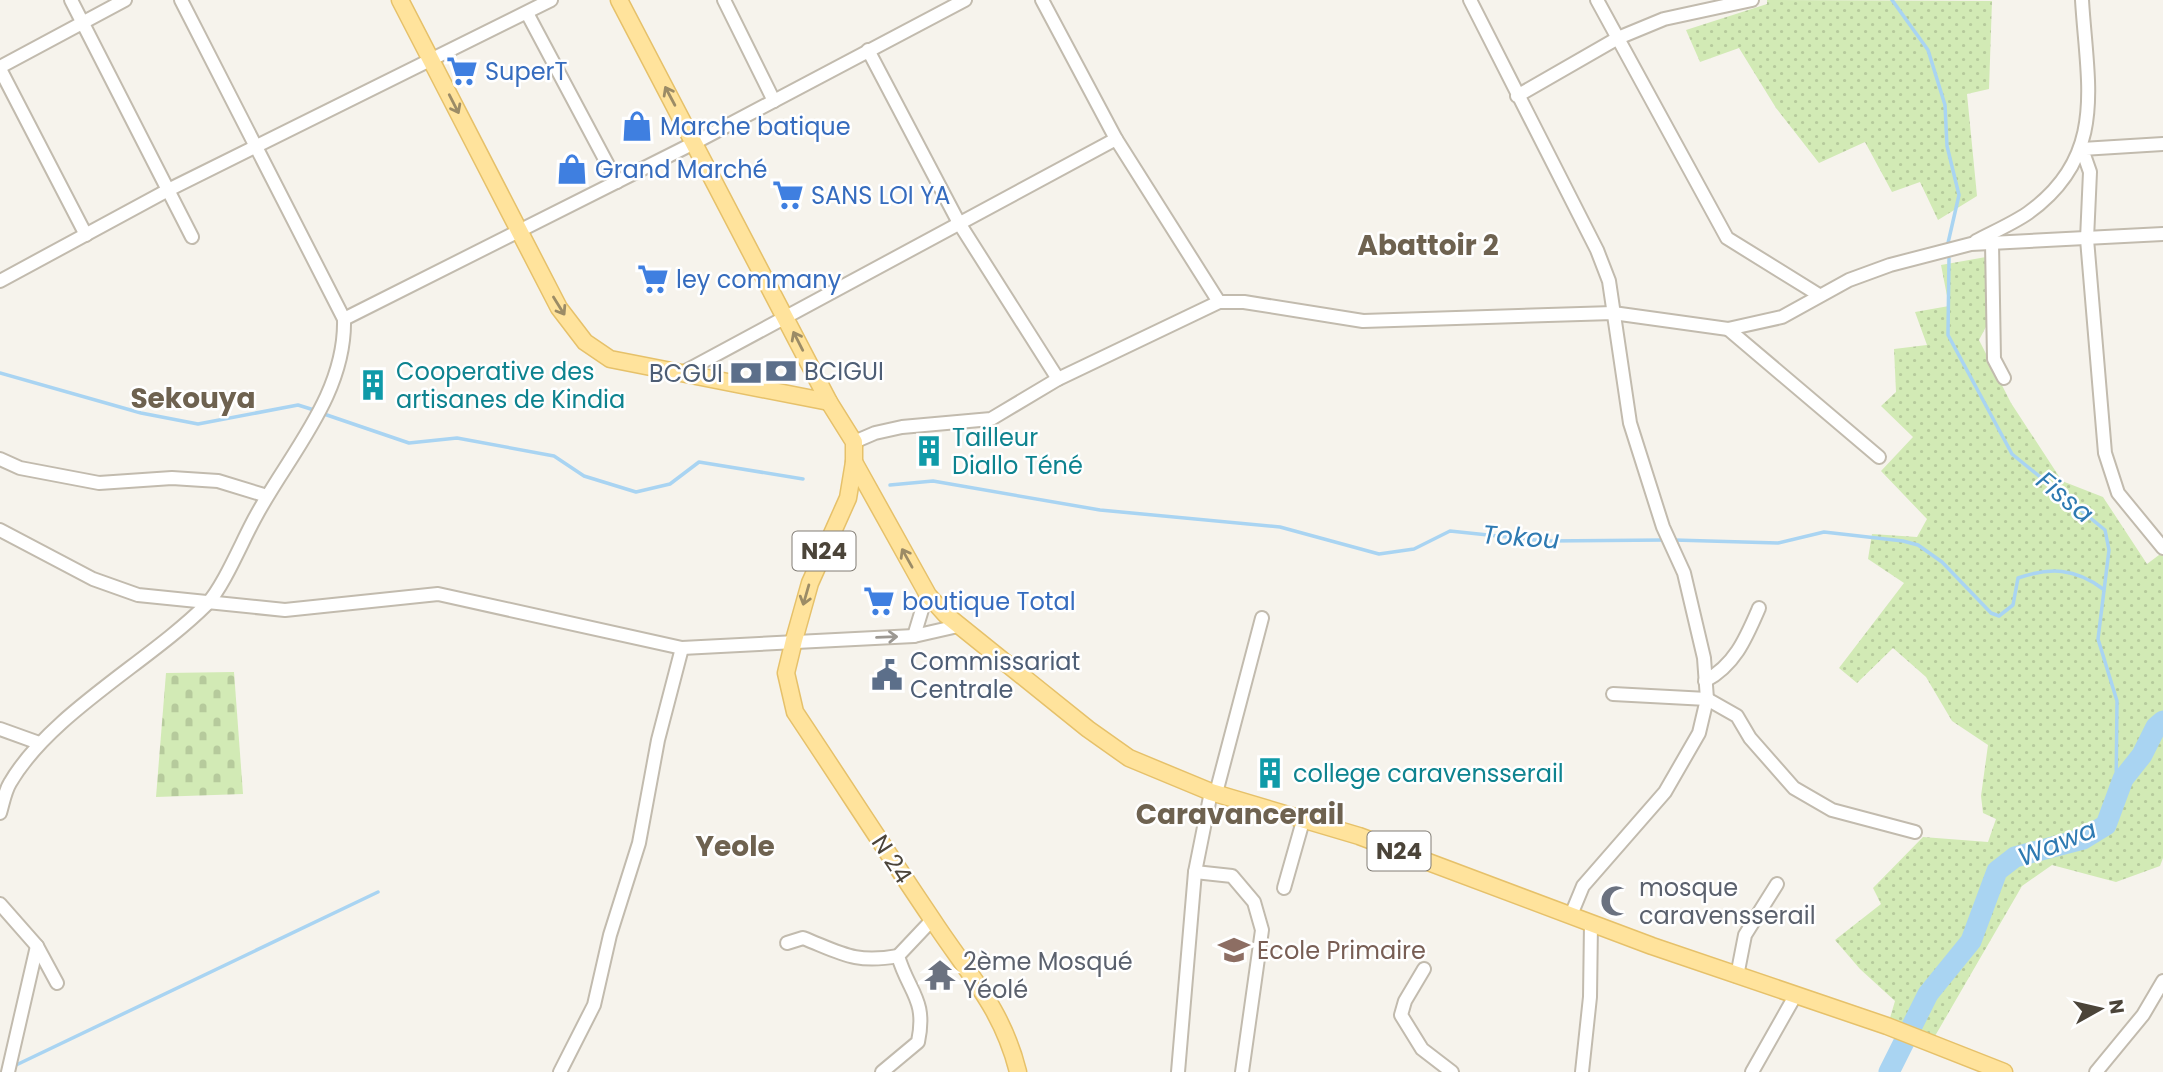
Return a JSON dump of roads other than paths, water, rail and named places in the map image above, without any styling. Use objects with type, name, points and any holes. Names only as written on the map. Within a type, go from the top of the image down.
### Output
[{"type":"main road","points":[[400,0],[559,308],[585,342],[610,359],[829,402]]},
{"type":"main road","points":[[619,0],[829,402],[853,442],[854,463]]},
{"type":"main road","name":"N24","points":[[854,463],[927,593],[945,614],[1088,729],[1129,758],[1213,792],[1359,836],[1737,976],[1887,1026],[2004,1072]]},
{"type":"main road","name":"N24","points":[[794,640],[810,583],[848,498],[854,463]]},
{"type":"main road","name":"N 24","points":[[794,640],[786,673],[795,712],[932,919],[992,1004],[1009,1037],[1018,1072]]},
{"type":"street","points":[[71,0],[170,189],[192,237]]},
{"type":"street","points":[[86,235],[0,68],[125,0]]},
{"type":"street","points":[[0,813],[9,784],[39,743],[209,601],[267,496],[313,424],[345,343],[344,319],[181,0]]},
{"type":"street","points":[[0,281],[170,189],[551,0]]},
{"type":"street","points":[[724,0],[774,101]]},
{"type":"street","points":[[344,319],[695,143],[965,0]]},
{"type":"street","points":[[1042,0],[1116,139],[1219,302]]},
{"type":"street","points":[[1470,0],[1597,250],[1609,281],[1630,423],[1663,527],[1684,573],[1704,658],[1707,698],[1699,733],[1665,792],[1583,886],[1571,915]]},
{"type":"street","points":[[1597,0],[1727,238],[1819,295]]},
{"type":"street","points":[[1517,96],[1618,38],[1664,19],[1752,0]]},
{"type":"street","points":[[1971,244],[2029,212],[2069,172],[2082,149],[2089,111],[2082,0]]},
{"type":"street","points":[[527,13],[617,182]]},
{"type":"street","points":[[868,50],[959,223],[1058,379]]},
{"type":"street","points":[[682,373],[1116,139]]},
{"type":"street","points":[[2082,149],[2163,144]]},
{"type":"street","points":[[2082,149],[2090,172],[2087,239],[2105,453],[2109,472],[2128,509],[2163,548]]},
{"type":"street","points":[[853,442],[902,426],[991,419],[1058,379],[1219,302],[1244,302],[1363,321],[1614,313],[1728,329],[1782,317],[1819,295],[1890,265],[1971,244],[2163,234]]},
{"type":"street","points":[[1992,243],[1994,359],[2004,378]]},
{"type":"street","points":[[1728,329],[1879,457]]},
{"type":"street","points":[[0,459],[20,468],[99,483],[172,478],[218,481],[267,496]]},
{"type":"street","points":[[0,530],[93,579],[138,595],[285,610],[438,594],[682,648],[794,640],[914,636],[958,626]]},
{"type":"street","points":[[914,636],[927,593]]},
{"type":"street","points":[[1705,681],[1723,672],[1745,642],[1759,608]]},
{"type":"street","points":[[1178,1072],[1195,872],[1213,792],[1262,618]]},
{"type":"street","points":[[560,1072],[594,1005],[610,935],[639,843],[658,740],[682,648]]},
{"type":"street","points":[[1613,695],[1707,698],[1737,716],[1750,738],[1794,788],[1832,810],[1915,832]]},
{"type":"street","points":[[0,729],[39,743]]},
{"type":"street","points":[[1284,888],[1303,821]]},
{"type":"street","points":[[1195,872],[1232,876],[1254,902],[1262,930],[1242,1072]]},
{"type":"street","points":[[1737,976],[1745,935],[1777,884]]},
{"type":"street","points":[[0,904],[37,946],[57,983]]},
{"type":"street","points":[[787,943],[803,938],[837,954],[875,960],[898,956],[932,919]]},
{"type":"street","points":[[1582,1072],[1590,998],[1591,923]]},
{"type":"street","points":[[9,1066],[37,946]]},
{"type":"street","points":[[882,1072],[918,1042],[921,1026],[922,1011],[918,998],[904,975],[898,956]]},
{"type":"street","points":[[1424,970],[1405,1001],[1401,1015],[1422,1049],[1452,1072]]},
{"type":"street","points":[[2096,1072],[2143,1015],[2163,981]]},
{"type":"street","points":[[1752,1072],[1795,996]]},
{"type":"waterway","name":"Fissa","points":[[1892,0],[1928,50],[1945,105],[1947,146],[1959,195],[1948,243]]},
{"type":"waterway","name":"Fissa","points":[[1949,258],[1948,335],[2012,454],[2105,530],[2109,550],[2098,639],[2117,701],[2116,797]]},
{"type":"waterway","points":[[0,373],[141,413],[198,424],[298,405],[314,410]]},
{"type":"waterway","points":[[321,413],[409,443],[457,438],[554,456],[584,476],[636,492],[670,484],[699,462],[803,479]]},
{"type":"waterway","name":"Tokou","points":[[890,485],[933,481],[1100,510],[1280,527],[1379,554],[1414,549],[1450,531],[1545,541],[1666,540]]},
{"type":"waterway","name":"Tokou","points":[[1674,540],[1778,543],[1824,532],[1903,541],[1918,545],[1942,562],[1991,613],[1999,616],[2013,605],[2018,578],[2030,574],[2052,571],[2072,573],[2103,589]]},
{"type":"waterway","name":"Wawa","points":[[1889,1072],[1928,994],[1971,941],[1997,871],[2015,857],[2083,839],[2106,825],[2123,779],[2142,755],[2156,727],[2163,721]]},
{"type":"waterway","points":[[14,1066],[378,892]]},
{"type":"place","name":"SuperT","points":[[462,71]]},
{"type":"place","name":"Marche batique","points":[[637,126]]},
{"type":"place","name":"Grand Marché","points":[[572,169]]},
{"type":"place","name":"SANS LOI YA","points":[[788,195]]},
{"type":"place","name":"ley commany","points":[[653,279]]},
{"type":"place","name":"BCIGUI","points":[[781,371]]},
{"type":"place","name":"BCGUI","points":[[746,373]]},
{"type":"place","name":"Cooperative des artisanes de Kindia","points":[[373,385]]},
{"type":"place","name":"Tailleur Diallo Téné","points":[[929,451]]},
{"type":"place","name":"boutique Total","points":[[879,601]]},
{"type":"place","name":"Commissariat Centrale","points":[[887,675]]},
{"type":"place","name":"college caravensserail","points":[[1270,773]]},
{"type":"place","name":"mosque caravensserail","points":[[1616,901]]},
{"type":"place","name":"Ecole Primaire","points":[[1234,950]]},
{"type":"place","name":"2ème Mosqué Yéolé","points":[[940,975]]},
{"type":"district","name":"Abattoir 2","points":[[1428,245]]},
{"type":"district","name":"Sekouya","points":[[193,398]]},
{"type":"district","name":"Caravancerail","points":[[1240,814]]},
{"type":"district","name":"Yeole","points":[[735,846]]}]
